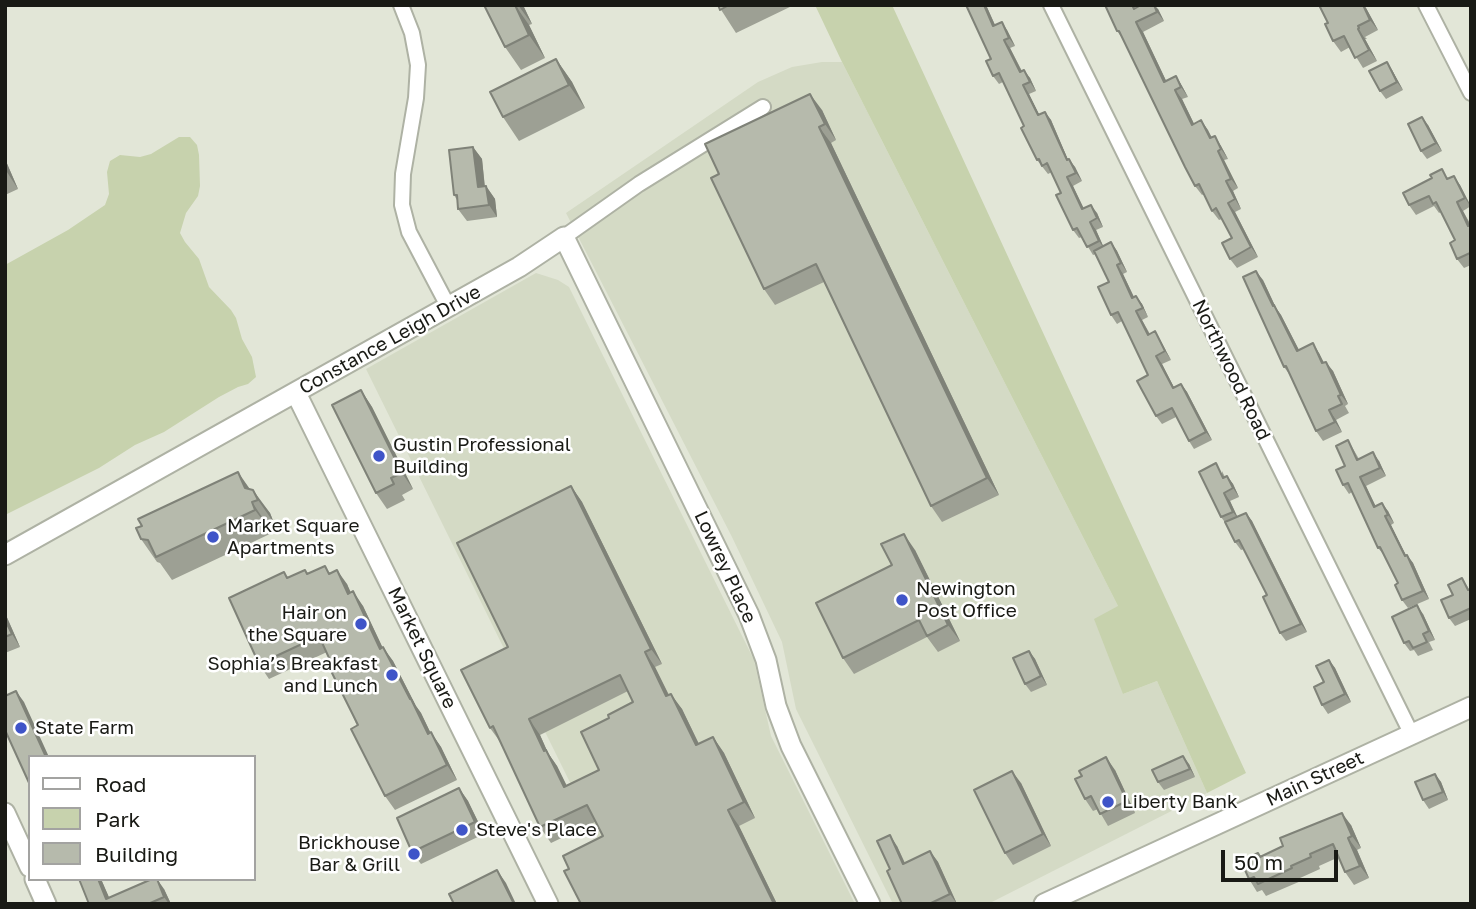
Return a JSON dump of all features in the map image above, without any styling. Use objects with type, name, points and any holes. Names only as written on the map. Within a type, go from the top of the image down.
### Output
[{"type":"street","points":[[401,5],[412,33],[418,65],[416,98],[403,174],[402,205],[409,232],[448,306]]},
{"type":"street","name":"Northwood Road","points":[[1051,5],[1412,735]]},
{"type":"street","points":[[1426,5],[1471,93]]},
{"type":"street","name":"Constance Leigh Drive","points":[[5,555],[519,267],[639,184],[763,107]]},
{"type":"street","name":"Lowrey Place","points":[[564,237],[749,615],[766,660],[776,706],[789,741],[870,904]]},
{"type":"street","name":"Market Square","points":[[296,393],[548,904]]},
{"type":"street","name":"Main Street","points":[[1044,904],[1471,707]]},
{"type":"street","points":[[5,813],[28,863]]},
{"type":"street","points":[[36,881],[46,904]]},
{"type":"shaded area","points":[[842,62],[1118,606],[1123,694],[1157,681],[1207,793],[988,904],[893,904],[796,709],[782,642],[732,537],[566,213],[758,82],[792,67]]},
{"type":"shaded area","points":[[536,273],[558,280],[569,287],[754,660],[771,736],[855,904],[630,904],[366,369]]},
{"type":"green space","points":[[815,5],[892,5],[1246,773],[1207,793],[1157,681],[1123,694],[1094,619],[1118,606]]},
{"type":"green space","points":[[179,137],[190,137],[197,145],[200,186],[198,196],[186,213],[180,233],[199,259],[209,287],[236,318],[242,339],[252,357],[256,377],[99,468],[5,515],[5,265],[68,230],[105,205],[109,194],[107,172],[110,161],[120,155],[140,157],[151,154]]},
{"type":"building","points":[[484,5],[515,5],[529,35],[505,47]]},
{"type":"building","points":[[966,5],[984,5],[993,26],[1002,22],[1009,38],[1004,40],[1020,72],[1024,70],[1030,82],[1023,85],[1038,115],[1045,112],[1067,160],[1069,159],[1076,173],[1067,177],[1082,209],[1091,205],[1097,218],[1090,222],[1099,241],[1087,247],[1077,228],[1073,230],[1056,195],[1061,193],[1047,163],[1042,166],[1039,159],[1037,160],[999,73],[993,76],[986,61],[991,59]]},
{"type":"building","points":[[1105,5],[1132,5],[1134,9],[1141,5],[1154,5],[1157,12],[1136,22],[1164,82],[1176,76],[1181,87],[1175,90],[1192,125],[1201,120],[1210,138],[1215,136],[1221,149],[1218,151],[1231,179],[1226,181],[1235,199],[1228,203],[1251,247],[1230,259],[1222,243],[1232,238],[1216,208],[1212,211],[1199,184],[1195,186]]},
{"type":"building","points":[[1319,5],[1363,5],[1370,20],[1358,26],[1358,29],[1369,50],[1355,58],[1344,36],[1333,41]]},
{"type":"building","points":[[556,59],[569,85],[503,117],[490,92]]},
{"type":"building","points":[[1387,62],[1397,82],[1380,91],[1369,71]]},
{"type":"building","points":[[810,94],[825,124],[819,127],[987,478],[931,506],[816,264],[764,289],[711,178],[719,174],[705,144]]},
{"type":"building","points":[[1422,117],[1436,143],[1421,151],[1408,124]]},
{"type":"building","points":[[473,147],[478,187],[486,186],[489,205],[458,209],[449,150]]},
{"type":"building","points":[[1442,169],[1447,179],[1454,176],[1465,198],[1457,202],[1468,226],[1471,225],[1471,253],[1457,259],[1450,243],[1455,240],[1436,202],[1433,204],[1429,196],[1409,205],[1403,193],[1432,178],[1430,175]]},
{"type":"building","points":[[1111,242],[1121,263],[1117,265],[1132,298],[1136,296],[1143,308],[1136,311],[1148,335],[1155,331],[1165,351],[1156,356],[1173,388],[1181,384],[1206,432],[1189,441],[1172,408],[1156,416],[1137,381],[1148,375],[1118,312],[1111,315],[1098,287],[1109,282],[1094,251]]},
{"type":"building","points":[[1256,271],[1297,351],[1313,343],[1322,363],[1326,362],[1341,395],[1338,396],[1342,404],[1329,410],[1335,422],[1316,431],[1243,277]]},
{"type":"building","name":"Gustin Professional Building","points":[[361,390],[402,473],[391,478],[394,484],[376,493],[332,405]]},
{"type":"building","points":[[1348,440],[1357,460],[1373,452],[1380,468],[1360,477],[1374,507],[1382,503],[1388,515],[1385,516],[1423,591],[1402,600],[1395,585],[1398,583],[1380,547],[1378,548],[1348,483],[1343,485],[1336,470],[1345,466],[1336,446]]},
{"type":"building","points":[[1216,463],[1223,478],[1227,476],[1233,488],[1224,493],[1233,512],[1221,517],[1199,472]]},
{"type":"building","points":[[238,472],[245,488],[253,490],[258,500],[252,502],[255,510],[156,557],[148,540],[141,539],[136,528],[142,526],[138,519]]},
{"type":"building","points":[[571,486],[651,649],[645,652],[666,696],[671,694],[696,745],[713,737],[744,802],[728,810],[774,904],[581,904],[564,871],[569,869],[563,856],[603,836],[587,805],[540,827],[493,726],[490,728],[461,670],[508,647],[457,543]],"holes":[[[620,675],[633,702],[581,732],[599,770],[564,787],[529,719]]]},
{"type":"building","points":[[1246,513],[1301,624],[1280,633],[1263,597],[1267,595],[1239,540],[1235,542],[1225,522]]},
{"type":"building","name":"Newington Post Office","points":[[904,534],[948,625],[927,636],[919,620],[843,658],[816,603],[892,565],[881,544]]},
{"type":"building","points":[[325,566],[329,574],[337,570],[348,594],[353,591],[380,649],[383,647],[447,765],[385,796],[351,729],[358,725],[332,673],[335,671],[319,636],[259,664],[229,598],[284,572],[287,578],[305,570],[307,574]]},
{"type":"building","points":[[1462,578],[1468,590],[1471,589],[1471,608],[1449,618],[1441,600],[1453,595],[1448,585]]},
{"type":"building","points":[[1417,605],[1429,631],[1423,634],[1427,642],[1413,648],[1409,641],[1404,643],[1392,617]]},
{"type":"building","points":[[5,620],[12,634],[5,637]]},
{"type":"building","points":[[1029,651],[1041,676],[1025,684],[1013,658]]},
{"type":"building","points":[[1329,660],[1345,694],[1322,705],[1314,687],[1324,682],[1316,666]]},
{"type":"building","points":[[16,691],[45,755],[28,755],[28,781],[5,730],[5,696]]},
{"type":"building","points":[[1183,756],[1190,769],[1158,782],[1152,770]]},
{"type":"building","points":[[1106,757],[1127,801],[1100,814],[1091,796],[1085,799],[1075,779],[1082,776],[1079,771]]},
{"type":"building","points":[[1012,771],[1043,834],[1005,853],[974,790]]},
{"type":"building","points":[[1435,774],[1443,792],[1423,800],[1415,782]]},
{"type":"building","points":[[459,788],[475,822],[412,852],[397,818]]},
{"type":"building","points":[[1342,813],[1352,836],[1348,838],[1360,866],[1345,872],[1333,844],[1258,884],[1254,877],[1249,879],[1241,861],[1258,853],[1260,857],[1283,846],[1280,838]]},
{"type":"building","points":[[890,835],[903,864],[930,851],[950,894],[929,904],[902,904],[877,841]]},
{"type":"building","points":[[497,870],[514,904],[454,904],[449,894]]},
{"type":"building","points":[[80,881],[99,881],[106,899],[147,881],[158,881],[164,897],[148,904],[89,904]]},
{"type":"place","name":"Gustin Professional Building","points":[[379,456]]},
{"type":"place","name":"Market Square Apartments","points":[[213,537]]},
{"type":"place","name":"Newington Post Office","points":[[902,600]]},
{"type":"place","name":"Hair on the Square","points":[[361,624]]},
{"type":"place","name":"Sophia’s Breakfast and Lunch","points":[[392,675]]},
{"type":"place","name":"State Farm","points":[[21,728]]},
{"type":"place","name":"Liberty Bank","points":[[1108,802]]},
{"type":"place","name":"Steve's Place","points":[[462,830]]},
{"type":"place","name":"Brickhouse Bar & Grill","points":[[414,854]]}]
